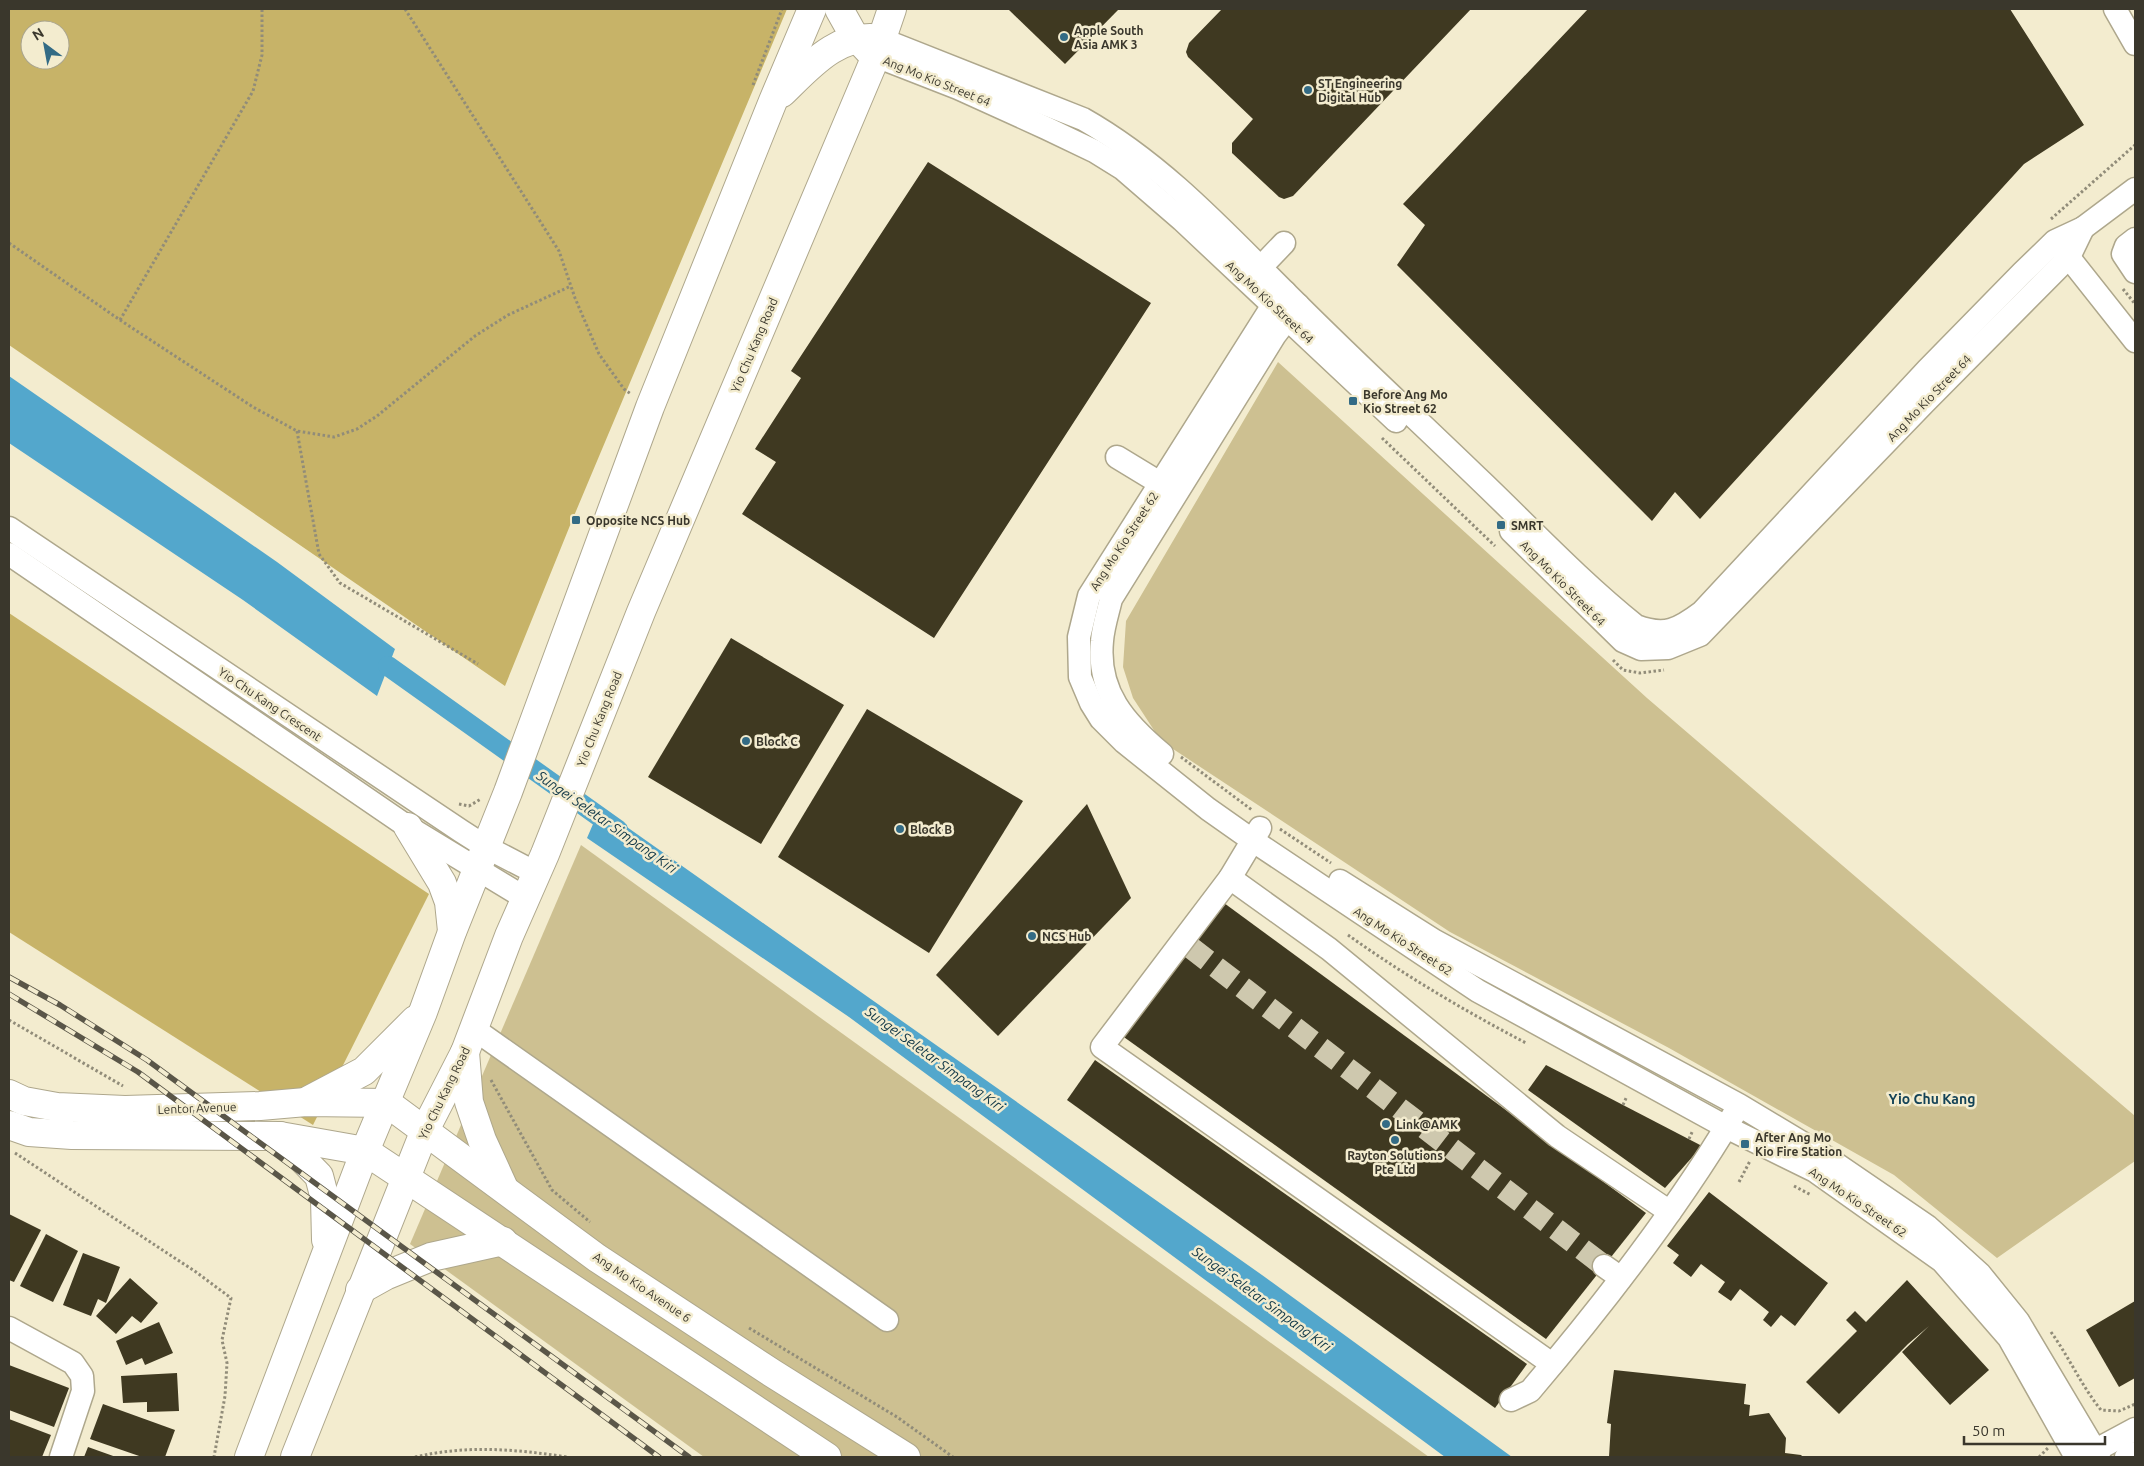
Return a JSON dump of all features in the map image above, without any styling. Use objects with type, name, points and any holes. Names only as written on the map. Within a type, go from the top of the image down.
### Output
[{"type":"main road","points":[[249,1457],[365,1151],[387,1103],[508,792],[650,406],[773,100],[812,9]]},
{"type":"main road","points":[[839,9],[847,25],[871,44]]},
{"type":"main road","name":"Yio Chu Kang Road","points":[[295,1457],[425,1130],[470,1040],[871,44],[892,9]]},
{"type":"main road","points":[[773,100],[821,56],[838,45],[871,44]]},
{"type":"main road","points":[[408,827],[442,883],[449,902],[452,932]]},
{"type":"main road","points":[[306,1102],[364,1071],[423,1012]]},
{"type":"main road","points":[[470,1040],[469,1102],[482,1140],[505,1190]]},
{"type":"main road","name":"Lentor Avenue","points":[[9,1094],[24,1101],[58,1107],[125,1110],[260,1106],[306,1102],[387,1103]]},
{"type":"main road","name":"Ang Mo Kio Avenue 6","points":[[387,1103],[597,1258],[772,1373],[906,1457]]},
{"type":"main road","points":[[9,1125],[28,1132],[72,1136],[280,1136],[365,1151],[828,1457]]},
{"type":"main road","points":[[280,1136],[320,1176],[325,1199],[326,1254]]},
{"type":"main road","points":[[360,1290],[387,1275],[431,1257],[503,1241]]},
{"type":"street","points":[[2115,9],[2135,44]]},
{"type":"street","name":"Ang Mo Kio Street 64","points":[[871,44],[958,88],[1050,118],[1094,151],[1129,160],[1198,205],[1261,267],[1286,305]]},
{"type":"street","name":"Ang Mo Kio Street 64","points":[[1129,160],[1182,220],[1286,305],[1465,486],[1617,635],[1641,649],[1668,648],[1700,635],[1925,402],[2058,240],[2083,228],[2135,189]]},
{"type":"street","points":[[2135,239],[2126,246],[2123,254],[2135,272]]},
{"type":"street","points":[[2058,240],[2135,341]]},
{"type":"street","points":[[1261,267],[1284,243]]},
{"type":"street","name":"Ang Mo Kio Street 62","points":[[1286,305],[1168,488],[1089,596],[1079,637],[1080,678],[1091,703],[1101,719],[1130,736],[1212,802],[1261,826],[1315,866],[1435,941],[1739,1105],[1829,1159],[1927,1226],[1980,1274],[2000,1314]]},
{"type":"street","points":[[1117,457],[1168,488]]},
{"type":"street","name":"Yio Chu Kang Crescent","points":[[9,528],[482,858],[526,898]]},
{"type":"street","name":"Yio Chu Kang Crescent","points":[[9,554],[408,827],[482,858],[536,873]]},
{"type":"street","points":[[1261,826],[1230,878],[1186,944],[1102,1047],[1552,1364]]},
{"type":"street","name":"Ang Mo Kio Street 62","points":[[1261,826],[1478,991],[1721,1135],[1815,1171],[1942,1261],[2000,1314],[2031,1339],[2088,1455]]},
{"type":"street","points":[[1230,878],[1329,948],[1557,1136],[1670,1212]]},
{"type":"street","points":[[470,1040],[887,1320]]},
{"type":"street","points":[[1511,1400],[1530,1391],[1552,1364],[1612,1272],[1643,1252],[1739,1105]]},
{"type":"street","points":[[9,1328],[73,1363],[82,1376],[83,1391],[61,1457]]},
{"type":"street","points":[[2088,1455],[2135,1429]]},
{"type":"street","points":[[2126,1457],[2135,1453]]},
{"type":"path","points":[[120,320],[253,91],[262,55],[262,9]]},
{"type":"path","points":[[405,9],[555,243],[599,354],[624,389],[650,406]]},
{"type":"path","points":[[2058,240],[2135,145]]},
{"type":"path","points":[[9,243],[120,320],[253,407],[297,431],[334,437],[356,429],[377,416],[475,336],[508,315],[571,286]]},
{"type":"path","points":[[297,431],[318,554],[340,583],[478,664]]},
{"type":"path","points":[[1375,432],[1498,549]]},
{"type":"path","points":[[1609,657],[1623,670],[1640,673],[1659,672],[1668,668]]},
{"type":"path","points":[[1176,752],[1261,826],[1337,867]]},
{"type":"path","points":[[1340,930],[1471,1014],[1530,1045]]},
{"type":"path","points":[[9,1020],[128,1089]]},
{"type":"path","points":[[489,1076],[552,1190],[596,1226]]},
{"type":"path","points":[[1619,1092],[1635,1100]]},
{"type":"path","points":[[1623,1105],[1627,1096]]},
{"type":"path","points":[[1684,1125],[1693,1130],[1721,1135],[1750,1161],[1758,1165]]},
{"type":"path","points":[[1689,1139],[1693,1130]]},
{"type":"path","points":[[9,1148],[196,1272],[231,1298],[222,1340],[227,1363],[225,1396],[214,1457]]},
{"type":"path","points":[[1739,1182],[1750,1161]]},
{"type":"path","points":[[1790,1183],[1813,1196]]},
{"type":"path","points":[[742,1324],[897,1417],[954,1457]]},
{"type":"path","points":[[415,1457],[431,1453],[475,1448],[515,1449],[567,1457]]},
{"type":"shaded area","points":[[9,9],[787,9],[571,523],[505,686],[9,345]]},
{"type":"shaded area","points":[[1278,362],[1647,698],[2135,1116],[2135,1161],[1997,1258],[1894,1175],[1669,1048],[1450,932],[1161,741],[1133,698],[1123,667],[1126,621]]},
{"type":"shaded area","points":[[9,613],[429,894],[313,1125],[9,932]]},
{"type":"shaded area","points":[[581,845],[1429,1457],[704,1457],[410,1244]]},
{"type":"water","points":[[9,376],[277,562],[395,649],[377,696],[243,600],[9,443]]},
{"type":"water","points":[[600,808],[1262,1275],[1512,1457],[1445,1457],[849,1017],[587,838]]},
{"type":"building","name":"Apple South Asia AMK 3","points":[[1008,9],[1119,9],[1065,64]]},
{"type":"building","name":"ST Engineering Digital Hub","points":[[1222,9],[1471,9],[1293,196],[1284,199],[1279,197],[1232,153],[1232,143],[1253,119],[1188,57],[1186,52],[1189,43]]},
{"type":"building","points":[[1588,9],[2010,9],[2084,125],[2024,164],[1700,519],[1675,492],[1652,521],[1397,265],[1425,225],[1403,204]]},
{"type":"building","points":[[928,162],[1151,303],[934,638],[742,514],[776,462],[755,449],[801,378],[791,371]]},
{"type":"building","name":"Block C","points":[[731,638],[844,705],[761,844],[648,777]]},
{"type":"building","name":"Block B","points":[[867,709],[1023,801],[929,953],[778,857]]},
{"type":"building","name":"NCS Hub","points":[[1087,804],[1131,898],[998,1036],[936,975]]},
{"type":"building","name":"Link@AMK","points":[[1224,903],[1646,1213],[1546,1339],[1121,1035]]},
{"type":"building","points":[[1095,1060],[1527,1364],[1495,1408],[1067,1100]]},
{"type":"building","points":[[1546,1065],[1702,1146],[1665,1188],[1528,1090]]},
{"type":"building","points":[[1709,1192],[1828,1283],[1795,1326],[1781,1315],[1771,1327],[1763,1320],[1769,1312],[1740,1289],[1731,1301],[1718,1292],[1725,1282],[1701,1264],[1691,1277],[1673,1263],[1679,1255],[1667,1246]]},
{"type":"building","points":[[9,1214],[41,1230],[14,1282],[9,1280]]},
{"type":"building","points":[[46,1234],[78,1251],[53,1302],[20,1286]]},
{"type":"building","points":[[83,1253],[120,1267],[106,1303],[98,1299],[91,1316],[63,1305]]},
{"type":"building","points":[[130,1278],[158,1303],[141,1323],[132,1316],[116,1334],[96,1316]]},
{"type":"building","points":[[1907,1280],[1989,1370],[1950,1405],[1902,1352],[1929,1326],[1908,1344],[1839,1414],[1806,1382],[1857,1331],[1846,1320],[1855,1311],[1866,1322]]},
{"type":"building","points":[[2135,1301],[2135,1378],[2119,1387],[2086,1330]]},
{"type":"building","points":[[159,1322],[173,1353],[145,1365],[142,1358],[126,1365],[116,1341]]},
{"type":"building","points":[[9,1365],[69,1388],[54,1427],[9,1410]]},
{"type":"building","points":[[1614,1370],[1746,1384],[1744,1404],[1750,1405],[1749,1416],[1769,1413],[1786,1438],[1785,1453],[1801,1455],[1803,1457],[1609,1457],[1611,1424],[1607,1423]]},
{"type":"building","points":[[177,1373],[179,1411],[147,1412],[147,1402],[123,1403],[121,1376]]},
{"type":"building","points":[[103,1404],[175,1430],[165,1457],[142,1457],[90,1439]]},
{"type":"building","points":[[9,1419],[51,1435],[42,1457],[9,1457]]},
{"type":"building","points":[[88,1447],[116,1457],[84,1457]]},
{"type":"waterway","name":"Sungei Seletar Simpang Kiri","points":[[388,666],[618,830]]},
{"type":"tunnel","points":[[1190,947],[1604,1266]]},
{"type":"railway","points":[[9,977],[60,1005],[147,1060],[689,1457]]},
{"type":"railway","points":[[9,994],[138,1072],[659,1457]]},
{"type":"place","name":"Apple South Asia AMK 3","points":[[1064,37]]},
{"type":"place","name":"ST Engineering Digital Hub","points":[[1308,90]]},
{"type":"place","name":"Before Ang Mo Kio Street 62","points":[[1353,401]]},
{"type":"place","name":"Opposite NCS Hub","points":[[576,520]]},
{"type":"place","name":"SMRT","points":[[1501,525]]},
{"type":"place","name":"Block C","points":[[746,741]]},
{"type":"place","name":"Block B","points":[[900,829]]},
{"type":"place","name":"NCS Hub","points":[[1032,936]]},
{"type":"place","name":"Link@AMK","points":[[1386,1124]]},
{"type":"place","name":"Rayton Solutions Pte Ltd","points":[[1395,1140]]},
{"type":"place","name":"After Ang Mo Kio Fire Station","points":[[1745,1144]]},
{"type":"district","name":"Yio Chu Kang","points":[[1932,1099]]}]
